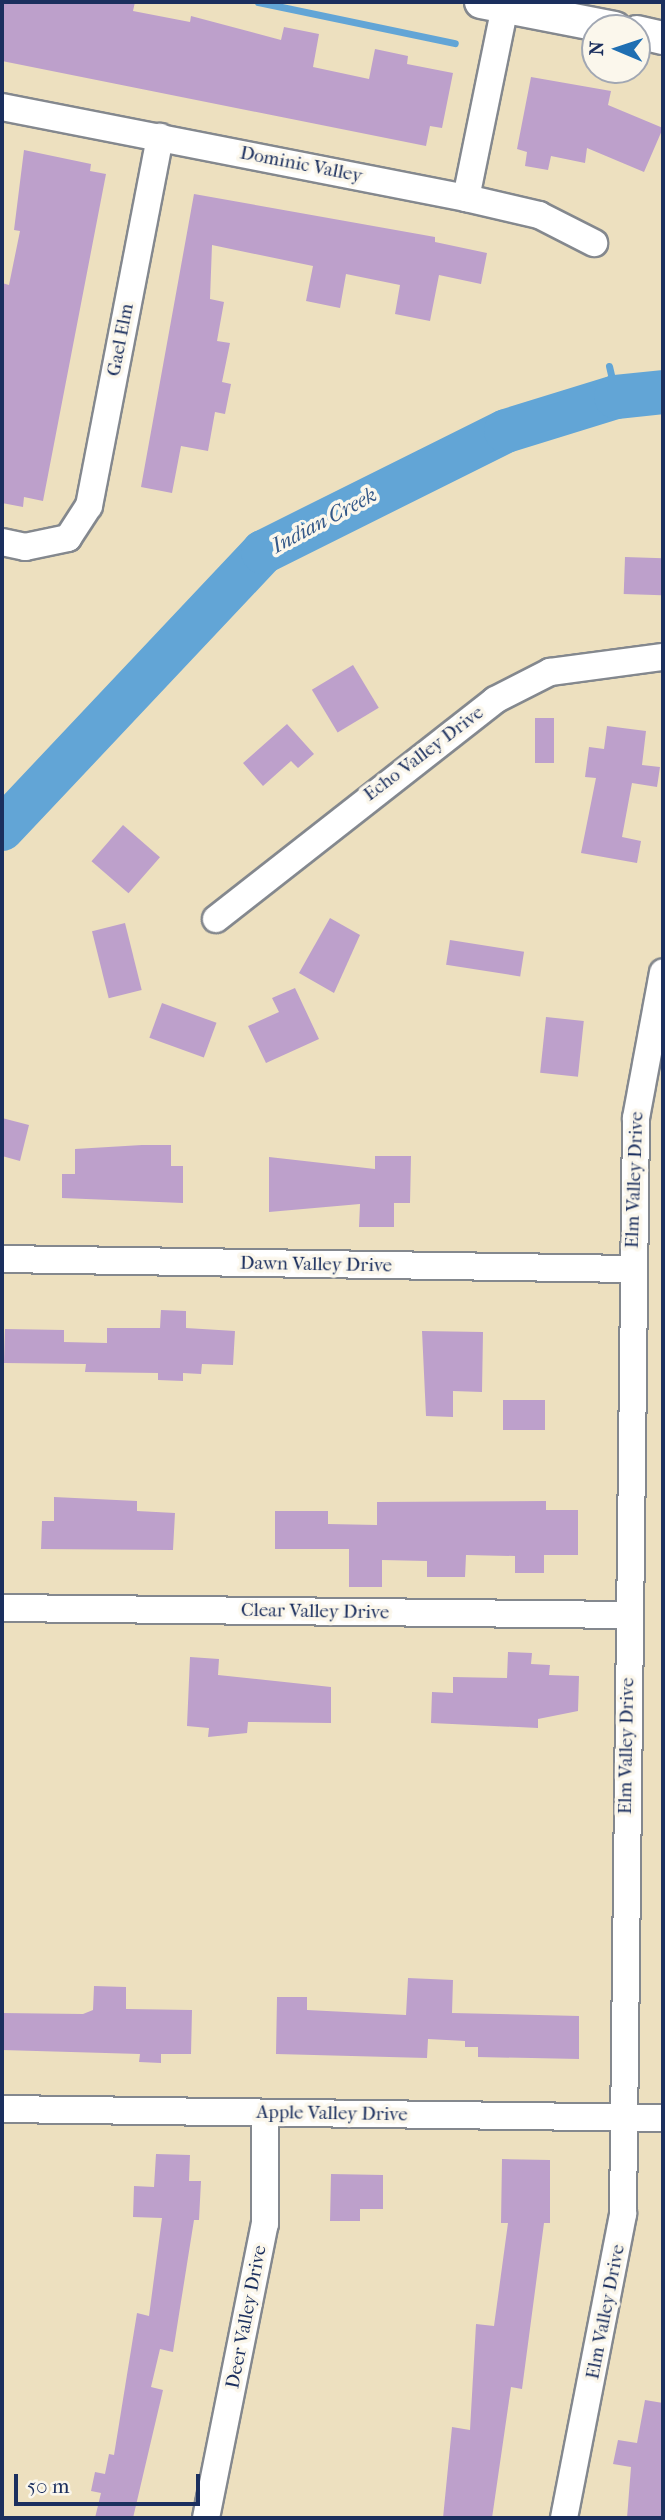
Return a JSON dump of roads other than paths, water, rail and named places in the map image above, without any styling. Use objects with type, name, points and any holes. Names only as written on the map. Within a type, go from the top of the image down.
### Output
[{"type":"street","points":[[466,198],[509,5],[581,21]]},
{"type":"street","name":"Dominic Valley","points":[[2,107],[466,198],[540,215],[594,243]]},
{"type":"street","name":"Gael Elm","points":[[2,542],[37,546],[68,538],[89,506],[160,137]]},
{"type":"street","name":"Echo Valley Drive","points":[[216,919],[495,700],[550,672],[663,657]]},
{"type":"street","name":"Elm Valley Drive","points":[[564,2518],[620,2235],[631,1269],[636,1118],[663,972]]},
{"type":"street","name":"Dawn Valley Drive","points":[[2,1259],[631,1269]]},
{"type":"street","name":"Clear Valley Drive","points":[[2,1608],[629,1615]]},
{"type":"street","name":"Apple Valley Drive","points":[[2,2109],[663,2118]]},
{"type":"street","name":"Deer Valley Drive","points":[[206,2518],[265,2224],[265,2113]]},
{"type":"waterway","points":[[258,2],[455,43]]},
{"type":"waterway","points":[[609,366],[616,397]]},
{"type":"waterway","name":"Indian Creek","points":[[2,829],[263,552],[506,431],[616,397],[663,392]]}]
